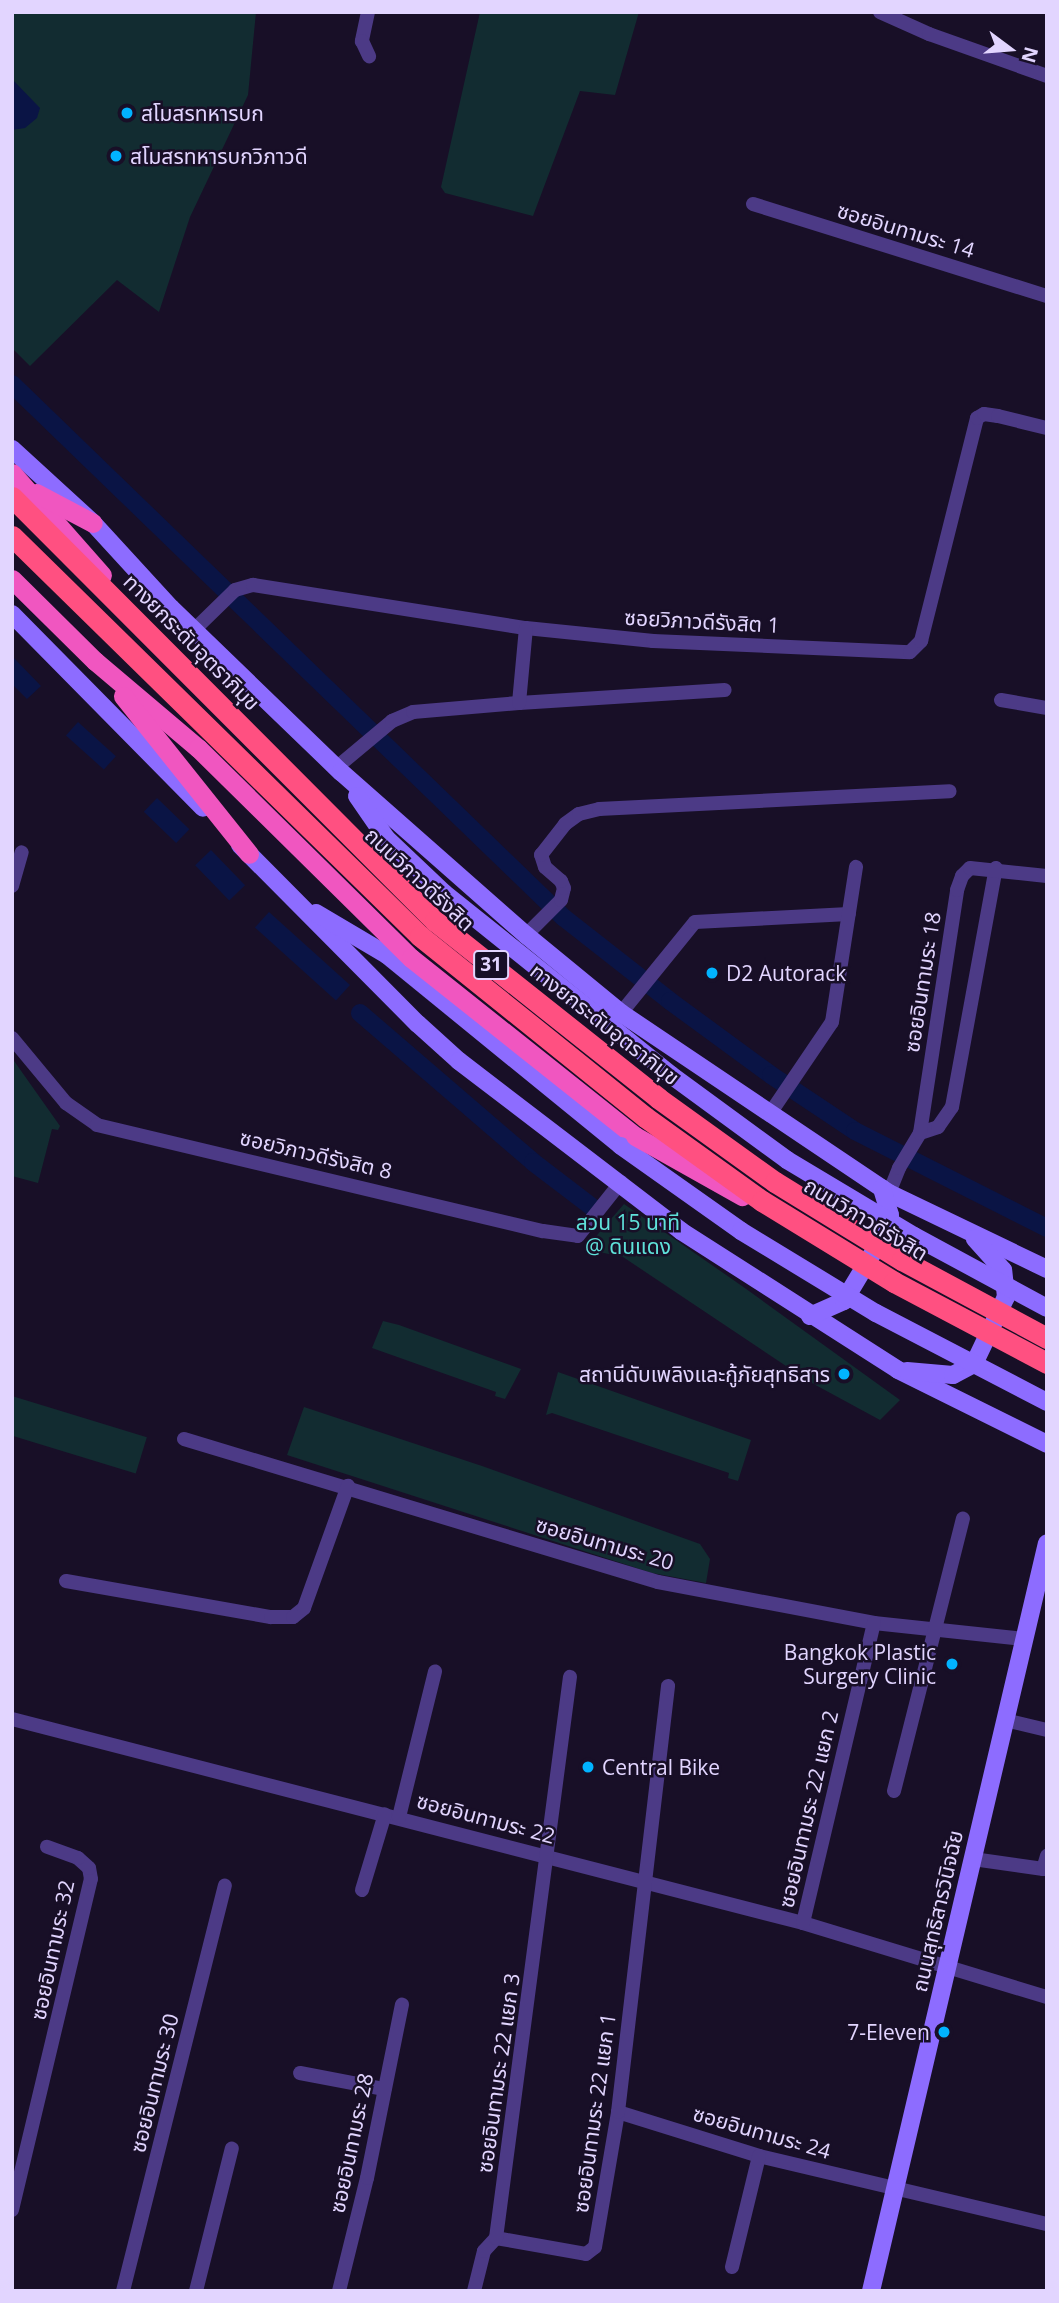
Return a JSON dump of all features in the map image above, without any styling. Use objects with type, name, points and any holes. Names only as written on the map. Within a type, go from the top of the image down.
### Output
[{"type":"highway","points":[[17,486],[93,523]]},
{"type":"highway","name":"ถนนวิภาวดีรังสิต","points":[[17,486],[218,712],[429,925],[652,1101],[769,1186],[897,1266],[1047,1345]]},
{"type":"highway","name":"ทางยกระดับอุตราภิมุข","points":[[17,486],[435,921],[659,1098],[775,1182],[902,1260],[1047,1338]]},
{"type":"highway","name":"31","points":[[12,536],[420,936],[624,1100],[762,1201],[894,1282],[1047,1363]]},
{"type":"highway","name":"31","points":[[12,579],[95,661],[198,748],[411,958],[628,1141],[757,1205],[888,1287],[1047,1370]]},
{"type":"highway","points":[[95,661],[249,854]]},
{"type":"main road","name":"ถนนวิภาวดีรังสิต","points":[[12,449],[93,523],[194,630],[339,770],[526,935],[621,1013],[769,1115],[886,1190],[970,1234],[1047,1269]]},
{"type":"main road","name":"31","points":[[12,614],[294,900],[418,1024],[459,1061],[621,1182],[681,1231],[810,1316],[898,1370],[1047,1444]]},
{"type":"main road","name":"31","points":[[339,770],[386,838],[409,861],[570,997],[671,1075],[787,1160],[914,1236],[1047,1308]]},
{"type":"main road","name":"31","points":[[294,900],[387,955],[741,1231],[876,1313],[1047,1402]]},
{"type":"main road","points":[[810,1316],[844,1301],[888,1226],[890,1215],[886,1190]]},
{"type":"main road","points":[[898,1370],[953,1375],[974,1364],[1006,1297],[1003,1270],[970,1234]]},
{"type":"main road","name":"ถนนสุทธิสารวินิจฉัย","points":[[871,2291],[1047,1543]]},
{"type":"street","points":[[368,12],[362,41],[369,55]]},
{"type":"street","points":[[880,12],[929,34],[1047,76]]},
{"type":"street","name":"ซอยอินทามระ 14","points":[[752,204],[1047,296]]},
{"type":"street","name":"ซอยวิภาวดีรังสิต 1","points":[[194,630],[235,590],[253,585],[526,628],[653,641],[910,652],[921,640],[976,418],[984,414],[1047,428]]},
{"type":"street","points":[[519,703],[526,628]]},
{"type":"street","points":[[339,770],[392,721],[413,712],[725,690]]},
{"type":"street","points":[[1001,700],[1047,708]]},
{"type":"street","points":[[526,935],[561,900],[564,888],[561,881],[545,867],[541,855],[565,824],[579,814],[599,808],[950,791]]},
{"type":"street","points":[[12,886],[22,852]]},
{"type":"street","points":[[769,1115],[832,1022],[856,867]]},
{"type":"street","name":"ซอยอินทามระ 18","points":[[886,1190],[920,1133],[957,890],[962,876],[970,868],[996,868],[1047,876]]},
{"type":"street","name":"ซอยอินทามระ 18","points":[[920,1133],[938,1127],[952,1107],[996,868]]},
{"type":"street","points":[[621,1013],[695,922],[849,914]]},
{"type":"street","name":"ซอยวิภาวดีรังสิต 8","points":[[12,1038],[66,1104],[97,1125],[537,1229],[578,1236],[621,1182]]},
{"type":"street","name":"ซอยอินทามระ 20","points":[[184,1439],[348,1486],[657,1582],[873,1623],[1024,1639]]},
{"type":"street","points":[[66,1581],[271,1617],[293,1617],[304,1608],[348,1486]]},
{"type":"street","points":[[894,1791],[963,1519]]},
{"type":"street","name":"ซอยอินทามระ 22 แยก 2","points":[[803,1923],[873,1623]]},
{"type":"street","points":[[362,1890],[392,1815],[435,1671]]},
{"type":"street","name":"ซอยอินทามระ 22 แยก 3","points":[[474,2291],[485,2251],[496,2238],[570,1677]]},
{"type":"street","name":"ซอยอินทามระ 22 แยก 1","points":[[496,2238],[586,2254],[593,2250],[618,2112],[667,1686]]},
{"type":"street","name":"ซอยอินทามระ 22","points":[[12,1719],[803,1923],[1047,1997]]},
{"type":"street","points":[[1005,1720],[1047,1730]]},
{"type":"street","name":"ซอยอินทามระ 32","points":[[12,2210],[91,1880],[89,1868],[78,1858],[47,1847]]},
{"type":"street","points":[[973,1859],[1043,1869],[1047,1856]]},
{"type":"street","name":"ซอยอินทามระ 30","points":[[123,2291],[225,1886]]},
{"type":"street","name":"ซอยอินทามระ 28","points":[[339,2291],[402,2004]]},
{"type":"street","points":[[300,2073],[384,2089]]},
{"type":"street","name":"ซอยอินทามระ 24","points":[[618,2112],[760,2156],[1047,2224]]},
{"type":"street","points":[[196,2291],[232,2148]]},
{"type":"street","points":[[732,2267],[760,2156]]},
{"type":"green space","name":"สโมสรทหารบกวิภาวดี","points":[[12,12],[256,12],[248,95],[190,217],[159,312],[117,280],[30,366],[12,348]]},
{"type":"green space","points":[[480,12],[639,12],[615,95],[580,91],[533,216],[445,193],[441,187]]},
{"type":"green space","points":[[12,1058],[60,1126],[58,1130],[52,1129],[38,1183],[12,1176]]},
{"type":"green space","name":"สวน 15 นาที @ ดินแดง","points":[[624,1204],[900,1400],[880,1420],[810,1382],[623,1257],[585,1249]]},
{"type":"green space","points":[[383,1321],[521,1369],[505,1399],[495,1396],[496,1392],[372,1348]]},
{"type":"green space","points":[[558,1372],[751,1440],[738,1481],[728,1478],[729,1473],[552,1413],[546,1415]]},
{"type":"green space","points":[[12,1396],[147,1437],[136,1474],[12,1436]]},
{"type":"green space","points":[[304,1407],[482,1466],[700,1544],[710,1559],[706,1583],[652,1573],[287,1455]]},
{"type":"shaded area","points":[[12,79],[40,108],[37,118],[25,128],[12,130]]},
{"type":"shaded area","points":[[12,656],[41,686],[27,699],[12,684]]},
{"type":"shaded area","points":[[78,722],[116,756],[104,770],[66,735]]},
{"type":"shaded area","points":[[157,798],[189,829],[176,843],[144,812]]},
{"type":"shaded area","points":[[211,850],[245,885],[229,901],[195,865]]},
{"type":"shaded area","points":[[269,912],[350,985],[336,1001],[255,928]]},
{"type":"waterway","points":[[12,384],[563,917],[670,1001],[771,1075],[855,1131],[1047,1228]]},
{"type":"waterway","points":[[360,1013],[533,1162],[592,1207]]},
{"type":"place","name":"สโมสรทหารบก","points":[[127,113]]},
{"type":"place","name":"สโมสรทหารบกวิภาวดี","points":[[116,156]]},
{"type":"place","name":"D2 Autorack","points":[[712,973]]},
{"type":"place","name":"สถานีดับเพลิงและกู้ภัยสุทธิสาร","points":[[844,1374]]},
{"type":"place","name":"Bangkok Plastic Surgery Clinic","points":[[952,1664]]},
{"type":"place","name":"Central Bike","points":[[588,1767]]},
{"type":"place","name":"7-Eleven","points":[[944,2032]]}]
